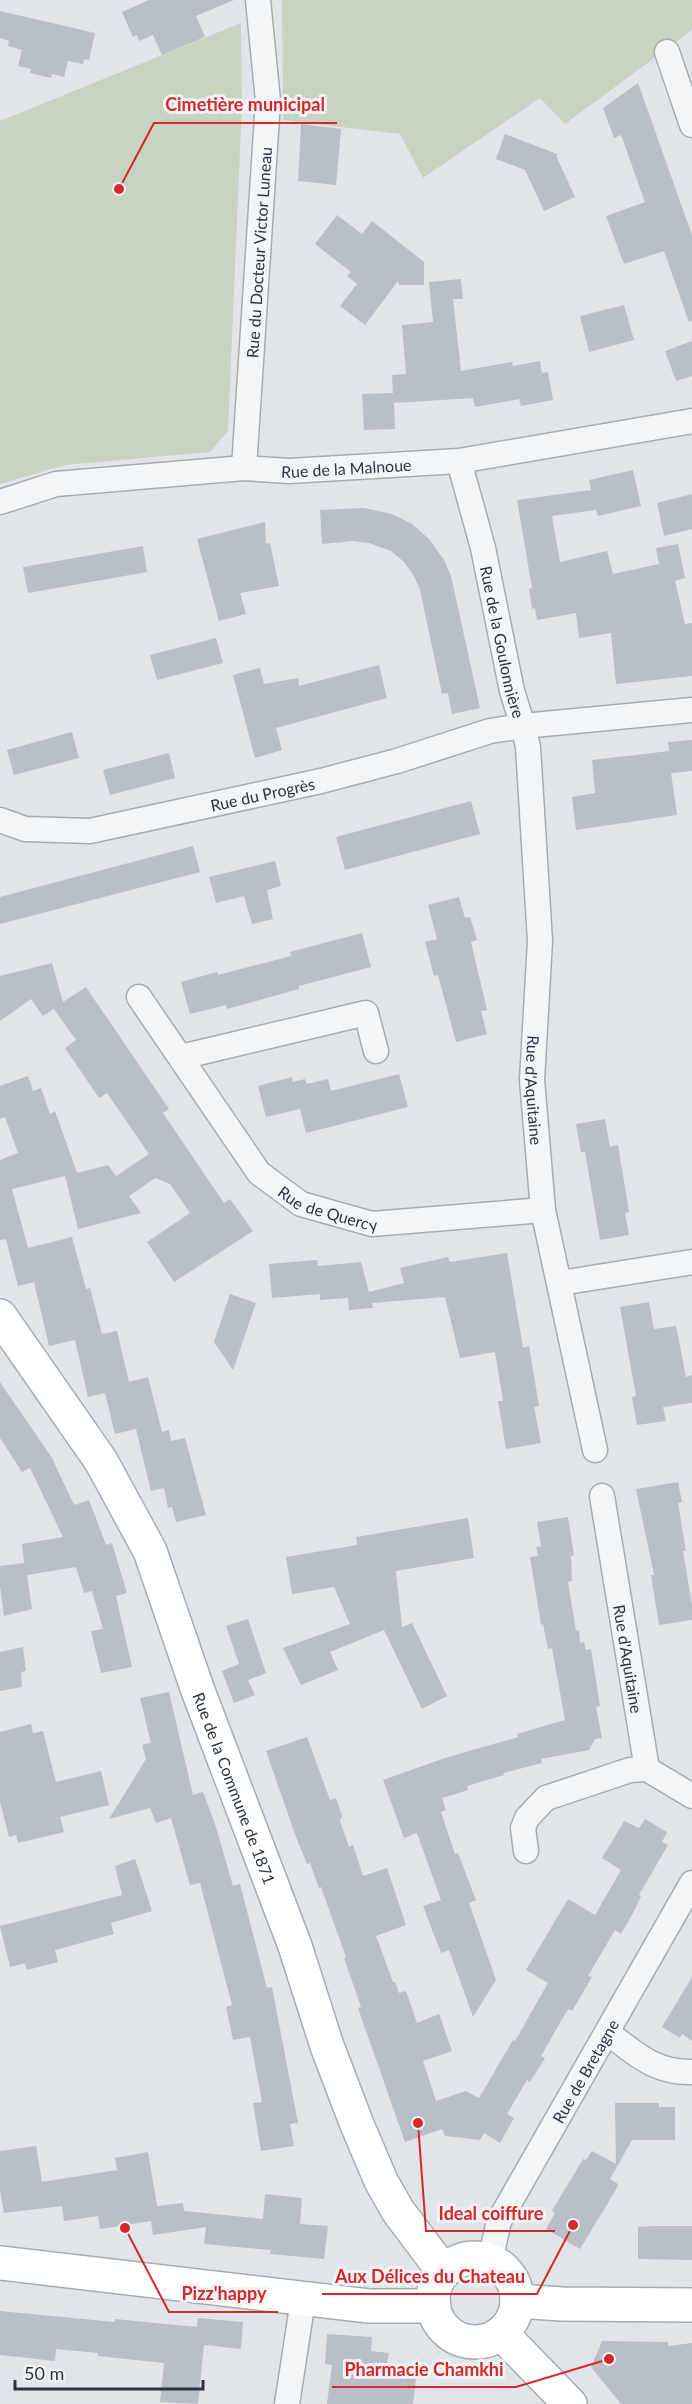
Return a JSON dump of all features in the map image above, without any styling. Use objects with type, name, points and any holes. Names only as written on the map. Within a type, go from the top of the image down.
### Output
[{"type":"street","name":"Rue du Docteur Victor Luneau","points":[[244,468],[268,101],[258,0]]},
{"type":"street","points":[[667,52],[692,125]]},
{"type":"street","name":"Rue de la Malnoue","points":[[0,502],[56,484],[244,468],[289,471],[459,461],[692,421]]},
{"type":"street","name":"Rue de la Goulonnière","points":[[459,461],[483,548],[512,691],[523,726],[692,710]]},
{"type":"street","name":"Rue du Progrès","points":[[0,820],[25,829],[90,831],[321,781],[397,761],[490,731],[523,726]]},
{"type":"street","name":"Rue d'Aquitaine","points":[[523,726],[528,747],[540,941],[532,1080],[543,1210],[595,1450]]},
{"type":"street","name":"Rue de Quercy","points":[[138,997],[259,1173],[301,1204],[372,1224],[543,1210]]},
{"type":"street","points":[[181,1057],[366,1013],[375,1051]]},
{"type":"street","points":[[560,1283],[692,1262]]},
{"type":"street","name":"Rue de la Commune de 1871","points":[[0,1316],[101,1461],[150,1551],[197,1688],[296,1946],[327,2046],[356,2121],[381,2181],[398,2211],[444,2272]]},
{"type":"street","name":"Rue d'Aquitaine","points":[[602,1496],[647,1769]]},
{"type":"street","points":[[526,1851],[523,1828],[526,1818],[546,1798],[630,1770],[647,1769],[692,1796]]},
{"type":"street","name":"Rue de Bretagne","points":[[490,2261],[499,2221],[692,1883]]},
{"type":"street","points":[[608,2033],[647,2063],[674,2073],[692,2072]]},
{"type":"street","points":[[470,2258],[490,2261],[507,2272],[517,2291],[518,2301],[511,2323],[489,2340],[477,2342],[461,2339],[447,2331],[441,2324],[434,2306],[437,2282],[452,2265],[470,2258]]},
{"type":"street","points":[[0,2263],[303,2300],[369,2306],[434,2306]]},
{"type":"street","points":[[287,2404],[303,2300]]},
{"type":"street","points":[[518,2301],[562,2304],[692,2305]]},
{"type":"street","points":[[501,2333],[570,2404]]},
{"type":"green space","points":[[282,0],[692,0],[692,30],[565,124],[540,98],[423,178],[400,134],[283,120]]},
{"type":"green space","points":[[241,23],[242,104],[228,431],[210,452],[65,465],[0,484],[0,121]]},
{"type":"building","points":[[149,0],[234,0],[196,16],[205,37],[162,55],[153,35],[139,41],[137,35],[133,37],[122,12]]},
{"type":"building","points":[[0,11],[95,33],[89,60],[84,59],[83,64],[68,61],[64,77],[52,74],[51,78],[30,73],[31,69],[18,66],[22,50],[8,46],[9,41],[0,38]]},
{"type":"building","points":[[638,83],[692,235],[692,321],[689,322],[664,251],[624,264],[606,216],[645,202],[621,135],[614,138],[603,108]]},
{"type":"building","points":[[301,124],[341,129],[336,185],[298,181]]},
{"type":"building","points":[[505,134],[557,154],[575,197],[544,211],[525,170],[496,159]]},
{"type":"building","points":[[337,215],[362,234],[372,221],[424,262],[424,285],[399,285],[398,281],[365,325],[340,306],[357,284],[347,276],[351,272],[315,244]]},
{"type":"building","points":[[461,279],[463,299],[453,299],[461,371],[512,362],[513,366],[540,361],[542,373],[548,372],[553,400],[521,406],[519,399],[475,407],[473,398],[394,403],[395,429],[364,430],[362,394],[393,393],[392,375],[406,374],[402,325],[433,322],[429,282]]},
{"type":"building","points":[[624,305],[634,340],[589,352],[580,316]]},
{"type":"building","points":[[692,341],[692,376],[676,381],[665,351]]},
{"type":"building","points":[[633,470],[641,506],[598,516],[596,510],[552,516],[560,562],[607,551],[613,574],[659,564],[656,548],[678,544],[685,578],[675,581],[685,624],[692,623],[692,676],[616,684],[611,633],[579,638],[576,613],[537,620],[535,608],[532,609],[529,589],[532,588],[517,500],[591,490],[589,480]]},
{"type":"building","points":[[692,494],[692,529],[664,536],[657,503]]},
{"type":"building","points":[[364,508],[392,514],[412,524],[429,539],[444,560],[451,576],[480,708],[452,714],[448,693],[442,694],[420,590],[404,562],[391,551],[369,543],[353,541],[322,544],[320,510]]},
{"type":"building","points":[[265,522],[266,544],[270,543],[279,586],[240,593],[246,614],[219,621],[197,539]]},
{"type":"building","points":[[143,546],[147,572],[28,593],[23,567]]},
{"type":"building","points":[[216,638],[223,663],[157,680],[150,655]]},
{"type":"building","points":[[379,665],[387,698],[276,728],[282,750],[255,758],[233,675],[260,668],[264,684],[298,678],[299,686]]},
{"type":"building","points":[[72,732],[79,758],[14,775],[7,750]]},
{"type":"building","points":[[692,740],[692,771],[671,773],[677,815],[576,830],[572,797],[595,793],[592,760],[669,751],[668,742]]},
{"type":"building","points":[[169,753],[175,778],[110,795],[103,770]]},
{"type":"building","points":[[471,801],[480,834],[345,870],[336,837]]},
{"type":"building","points":[[193,846],[200,872],[0,924],[0,897]]},
{"type":"building","points":[[275,861],[281,886],[267,890],[273,919],[252,924],[244,896],[216,903],[209,877]]},
{"type":"building","points":[[459,897],[465,918],[470,917],[477,940],[471,942],[487,1010],[481,1011],[487,1034],[456,1042],[438,975],[434,976],[425,942],[437,939],[428,905]]},
{"type":"building","points":[[362,933],[371,967],[299,986],[299,989],[227,1009],[226,1005],[190,1014],[181,982],[291,956],[290,952]]},
{"type":"building","points":[[52,963],[63,1002],[86,987],[169,1109],[163,1113],[224,1203],[230,1199],[253,1231],[174,1282],[147,1242],[190,1213],[170,1184],[155,1178],[129,1196],[141,1213],[78,1229],[65,1176],[12,1189],[28,1248],[72,1237],[86,1289],[90,1288],[102,1334],[117,1331],[129,1382],[148,1377],[162,1432],[169,1430],[171,1441],[185,1438],[206,1515],[176,1522],[172,1507],[168,1508],[164,1488],[151,1491],[136,1429],[115,1434],[105,1393],[88,1397],[75,1340],[49,1346],[34,1282],[18,1286],[6,1239],[0,1240],[0,1160],[18,1153],[5,1117],[0,1119],[0,1086],[28,1076],[33,1091],[41,1088],[50,1114],[55,1111],[77,1173],[108,1165],[116,1176],[149,1154],[107,1093],[99,1098],[65,1048],[76,1040],[54,1009],[43,1016],[31,999],[0,1021],[0,976]]},
{"type":"building","points":[[399,1074],[408,1107],[306,1133],[300,1109],[266,1117],[258,1086],[292,1077],[293,1082],[305,1079],[307,1084],[328,1079],[331,1091]]},
{"type":"building","points":[[605,1119],[610,1147],[618,1145],[629,1212],[625,1213],[629,1235],[600,1240],[585,1152],[581,1152],[576,1124]]},
{"type":"building","points":[[507,1253],[523,1348],[529,1346],[539,1406],[534,1407],[541,1443],[506,1449],[498,1401],[503,1401],[495,1352],[460,1358],[445,1297],[372,1303],[373,1308],[349,1310],[348,1298],[320,1300],[320,1294],[272,1298],[269,1264],[317,1260],[318,1266],[361,1262],[369,1292],[404,1283],[400,1268],[448,1257],[450,1262]]},
{"type":"building","points":[[230,1294],[256,1303],[233,1370],[214,1342]]},
{"type":"building","points":[[649,1302],[654,1329],[676,1326],[686,1377],[692,1375],[692,1403],[663,1407],[666,1421],[637,1425],[632,1397],[636,1396],[620,1307]]},
{"type":"building","points":[[0,1382],[52,1458],[74,1505],[89,1500],[106,1545],[112,1543],[127,1593],[116,1596],[132,1667],[101,1673],[91,1631],[103,1629],[92,1591],[84,1593],[76,1567],[27,1575],[32,1609],[4,1616],[0,1566],[24,1563],[22,1544],[63,1537],[30,1468],[22,1472],[0,1438]]},
{"type":"building","points":[[678,1482],[682,1502],[678,1503],[686,1551],[683,1551],[692,1605],[692,1620],[659,1625],[651,1575],[654,1575],[636,1489]]},
{"type":"building","points":[[568,1517],[574,1555],[571,1556],[572,1581],[568,1582],[580,1643],[584,1642],[586,1650],[591,1649],[600,1706],[596,1707],[602,1738],[595,1739],[589,1750],[541,1759],[542,1763],[503,1773],[504,1775],[467,1786],[468,1790],[442,1798],[446,1810],[441,1812],[455,1854],[458,1853],[476,1900],[469,1903],[496,1980],[473,2017],[449,1950],[441,1953],[423,1906],[441,1900],[417,1833],[404,1838],[383,1780],[565,1720],[552,1648],[548,1649],[543,1624],[541,1625],[530,1557],[538,1556],[536,1547],[541,1546],[537,1522]]},
{"type":"building","points":[[468,1518],[474,1558],[396,1571],[402,1627],[412,1623],[447,1696],[422,1709],[384,1630],[330,1652],[338,1670],[301,1685],[283,1648],[350,1624],[334,1587],[292,1594],[286,1557],[357,1545],[356,1537]]},
{"type":"building","points":[[248,1619],[266,1673],[248,1680],[255,1695],[234,1703],[222,1671],[239,1664],[226,1626]]},
{"type":"building","points":[[23,1647],[26,1671],[21,1672],[22,1687],[0,1691],[0,1652]]},
{"type":"building","points":[[169,1692],[193,1795],[203,1792],[233,1886],[240,1884],[267,1988],[272,1987],[298,2123],[290,2124],[294,2146],[261,2151],[253,2103],[262,2102],[250,2037],[233,2040],[226,2007],[232,2005],[200,1883],[190,1885],[171,1818],[156,1823],[150,1808],[109,1819],[146,1759],[142,1745],[151,1743],[140,1698]]},
{"type":"building","points":[[31,1724],[33,1733],[43,1731],[56,1782],[101,1771],[109,1805],[60,1817],[64,1832],[18,1843],[16,1835],[9,1837],[0,1802],[0,1732]]},
{"type":"building","points":[[307,1737],[330,1800],[336,1798],[342,1816],[340,1821],[349,1847],[353,1845],[363,1876],[387,1868],[406,1925],[376,1936],[393,1982],[399,1993],[406,1991],[417,2023],[439,2014],[452,2051],[423,2061],[436,2101],[466,2091],[479,2098],[548,1983],[526,1970],[568,1899],[595,1915],[621,1870],[602,1858],[624,1821],[639,1828],[645,1819],[667,1832],[662,1842],[668,1845],[639,1895],[641,1896],[634,1911],[621,1934],[615,1930],[588,1976],[592,1977],[572,2011],[568,2009],[541,2056],[545,2058],[530,2082],[527,2080],[507,2114],[514,2118],[500,2143],[484,2133],[480,2140],[445,2136],[442,2129],[405,2142],[358,2008],[361,2007],[344,1958],[346,1957],[321,1887],[319,1888],[310,1863],[307,1864],[296,1837],[266,1751]]},
{"type":"building","points":[[135,1859],[152,1911],[111,1923],[114,1934],[55,1950],[58,1962],[27,1970],[25,1963],[10,1967],[0,1926],[122,1895],[115,1866]]},
{"type":"building","points":[[692,1977],[692,2041],[682,2034],[680,2038],[662,2027]]},
{"type":"building","points":[[615,2103],[659,2103],[659,2107],[675,2107],[675,2140],[632,2140],[610,2179],[618,2184],[617,2188],[580,2249],[546,2229],[555,2213],[552,2211],[583,2159],[586,2160],[592,2151],[616,2164]]},
{"type":"building","points":[[36,2146],[42,2182],[117,2170],[115,2158],[148,2152],[157,2206],[183,2203],[184,2211],[263,2219],[265,2194],[302,2198],[300,2224],[328,2226],[324,2259],[270,2254],[271,2250],[204,2244],[206,2227],[153,2235],[151,2221],[100,2229],[98,2216],[64,2221],[62,2206],[4,2213],[0,2191],[0,2151]]},
{"type":"building","points":[[692,2226],[692,2260],[638,2259],[638,2227]]},
{"type":"building","points":[[0,2311],[197,2327],[198,2318],[243,2322],[241,2349],[204,2345],[198,2404],[160,2402],[164,2363],[56,2349],[55,2361],[0,2355]]},
{"type":"building","points":[[327,2334],[372,2337],[371,2351],[389,2353],[387,2364],[414,2367],[414,2371],[417,2371],[413,2404],[327,2404],[332,2365],[325,2364]]},
{"type":"building","points":[[602,2341],[668,2342],[668,2346],[692,2343],[692,2404],[621,2404],[591,2367]]},
{"type":"place","name":"Cimetière municipal","points":[[119,189]]},
{"type":"place","name":"Ideal coiffure","points":[[418,2123]]},
{"type":"place","name":"Aux Délices du Chateau","points":[[573,2225]]},
{"type":"place","name":"Pizz'happy","points":[[125,2228]]},
{"type":"place","name":"Pharmacie Chamkhi","points":[[609,2359]]}]
